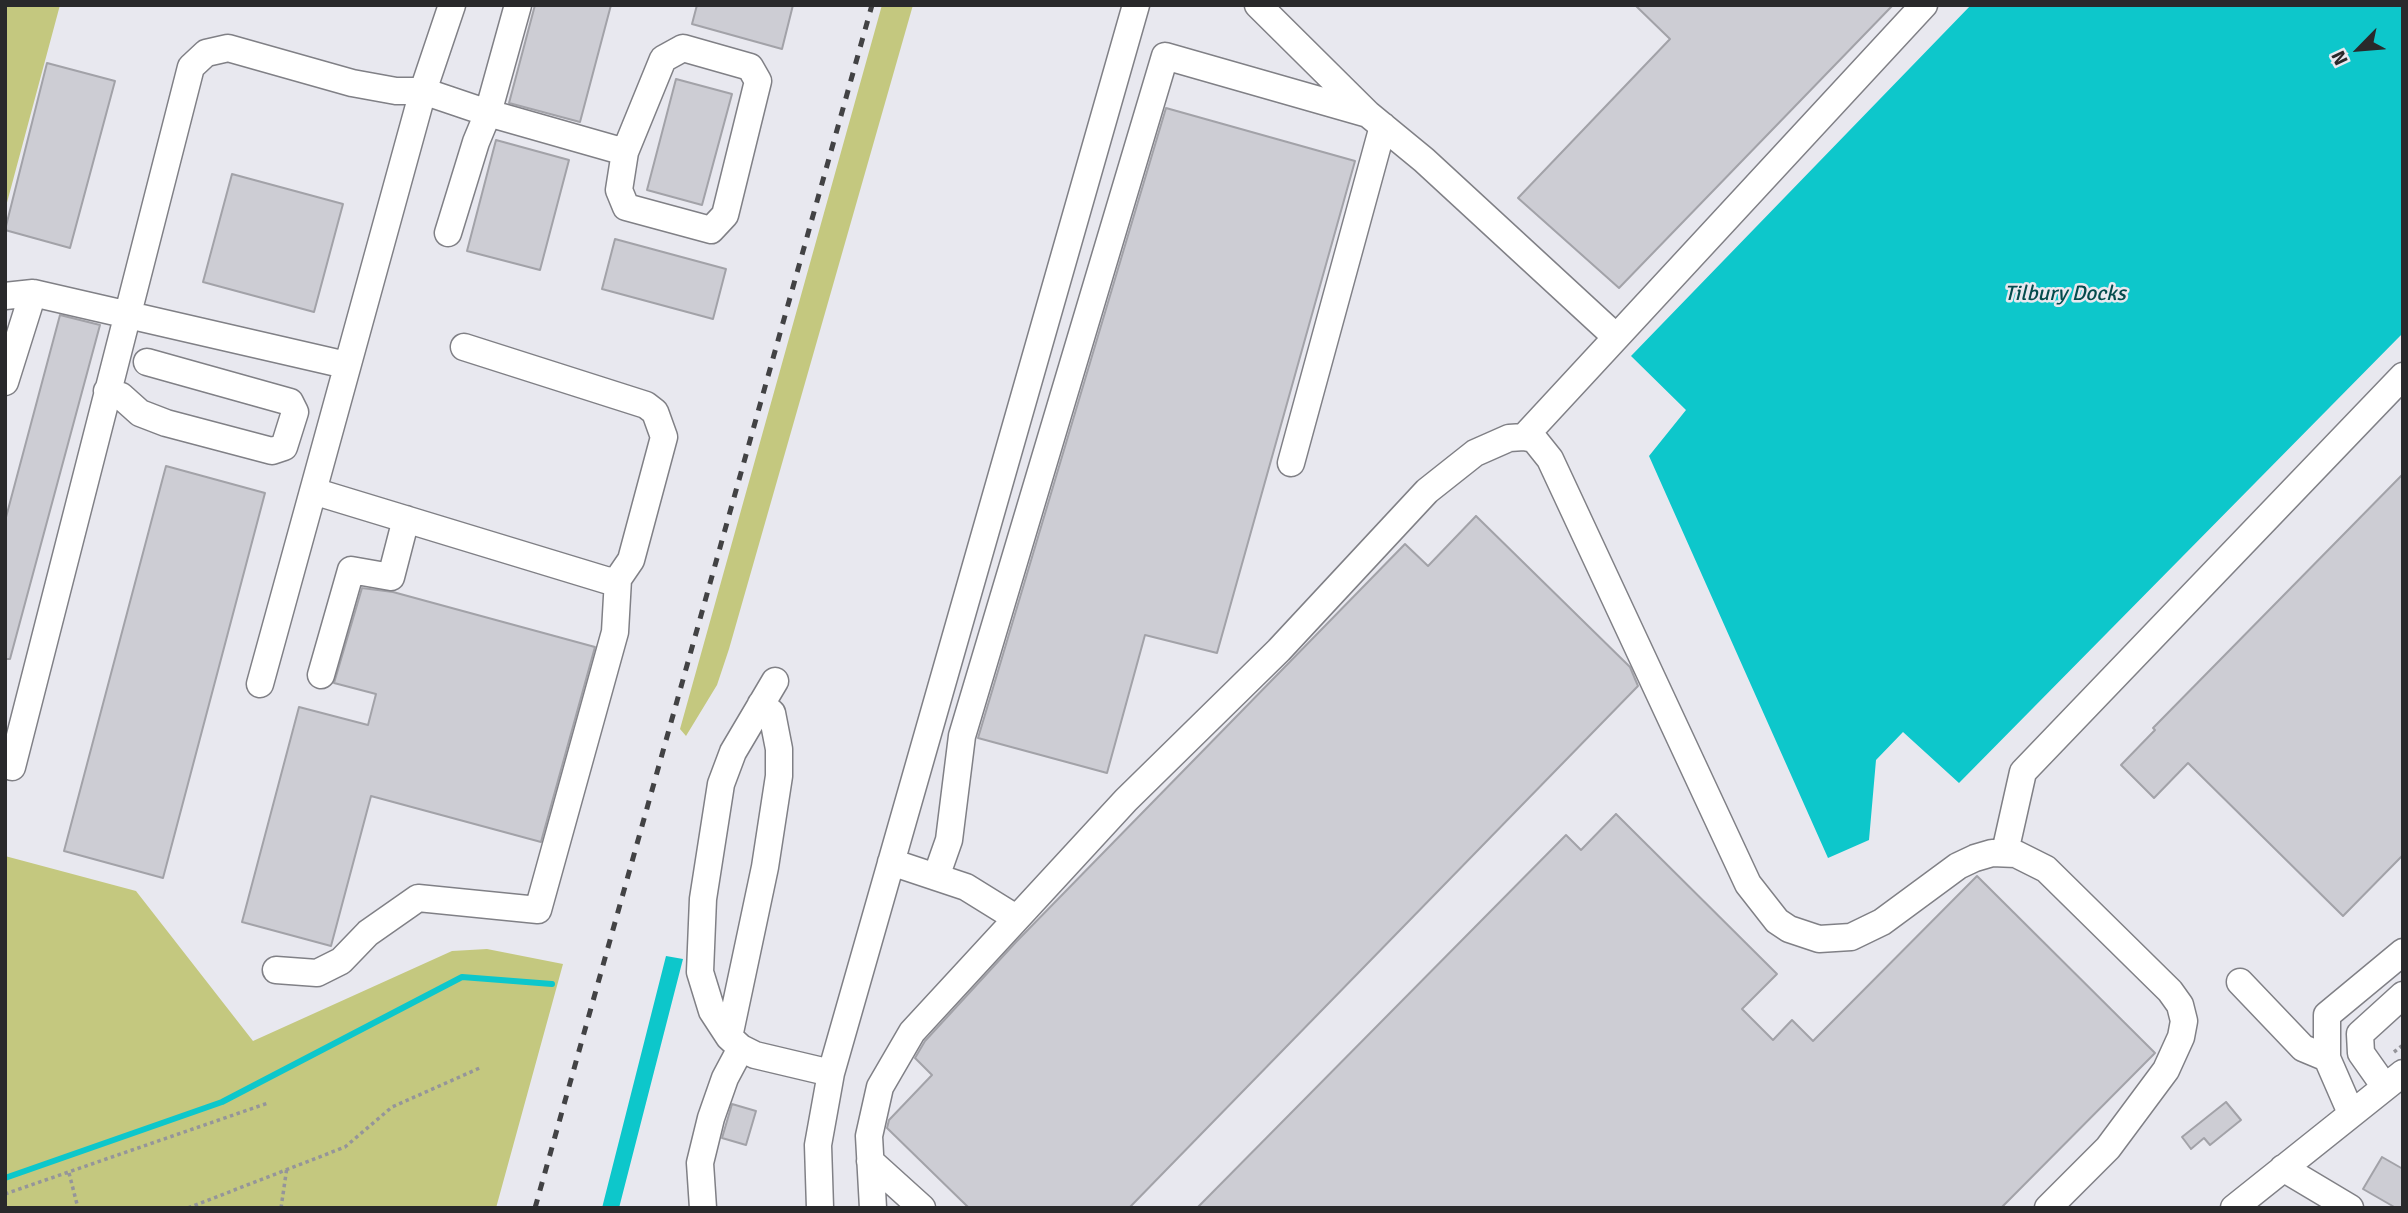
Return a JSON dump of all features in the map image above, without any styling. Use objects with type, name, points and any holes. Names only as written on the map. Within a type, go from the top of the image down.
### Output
[{"type":"street","points":[[260,684],[423,91],[452,5]]},
{"type":"street","points":[[448,233],[488,113],[518,5]]},
{"type":"street","points":[[820,1208],[818,1145],[831,1073],[1136,5]]},
{"type":"street","points":[[1258,5],[1376,120],[1616,337]]},
{"type":"street","points":[[1524,437],[1924,5]]},
{"type":"street","points":[[12,767],[180,97],[191,67],[206,53],[228,48],[352,83],[396,91],[423,91],[488,113],[625,152]]},
{"type":"street","points":[[683,48],[750,67],[758,81],[725,215],[711,230],[626,207],[619,190],[625,152],[663,60],[683,48]]},
{"type":"street","points":[[936,877],[949,840],[962,736],[1165,56],[1376,120]]},
{"type":"street","points":[[1291,463],[1376,120]]},
{"type":"street","points":[[5,296],[33,293],[346,365]]},
{"type":"street","points":[[5,382],[33,293]]},
{"type":"street","points":[[276,970],[317,973],[341,961],[369,933],[418,898],[538,909],[615,632],[618,579],[631,560],[664,437],[663,427],[655,412],[646,405],[464,347]]},
{"type":"street","points":[[107,391],[121,396],[140,413],[166,423],[272,451],[284,447],[295,412],[290,402],[147,362]]},
{"type":"street","points":[[2005,852],[2023,772],[2403,376]]},
{"type":"street","points":[[873,1208],[869,1136],[880,1087],[892,1062],[912,1032],[1126,800],[1279,650],[1427,491],[1475,453],[1509,438],[1524,437],[1534,439],[1550,459],[1748,884],[1777,921],[1790,929],[1819,939],[1851,937],[1882,922],[1958,866],[1975,858],[2005,852],[2027,857],[2046,869],[2159,977],[2180,1005],[2184,1021],[2174,1055],[2157,1084],[2108,1148],[2048,1208]]},
{"type":"street","points":[[313,491],[609,581],[618,579]]},
{"type":"street","points":[[321,675],[351,570],[391,577],[406,519]]},
{"type":"street","points":[[775,681],[733,752],[721,784],[703,899],[699,953],[703,990],[712,1011],[735,1043],[755,1055],[831,1073]]},
{"type":"street","points":[[703,1208],[700,1163],[735,1043],[741,986],[779,776],[779,749],[772,713],[761,704]]},
{"type":"street","points":[[932,714],[962,736]]},
{"type":"street","points":[[891,862],[966,887],[1016,918]]},
{"type":"street","points":[[2351,1113],[2328,1058],[2328,1015],[2403,952]]},
{"type":"street","points":[[2240,982],[2303,1048],[2328,1058]]},
{"type":"street","points":[[2234,1208],[2394,1080],[2361,1053],[2360,1034],[2403,995]]},
{"type":"street","points":[[870,1161],[922,1208]]},
{"type":"street","points":[[2283,1168],[2334,1204]]},
{"type":"path","points":[[188,1208],[287,1167],[345,1147],[392,1107],[482,1067]]},
{"type":"path","points":[[5,1194],[268,1102]]},
{"type":"path","points":[[281,1208],[287,1167]]},
{"type":"path","points":[[69,1173],[78,1208]]},
{"type":"green space","points":[[5,5],[60,5],[5,210]]},
{"type":"green space","points":[[882,5],[913,5],[729,649],[717,685],[686,736],[680,729]]},
{"type":"green space","points":[[5,856],[136,891],[253,1041],[452,951],[487,949],[563,964],[496,1208],[5,1208]]},
{"type":"water","name":"Tilbury Docks","points":[[1971,5],[2403,5],[2403,333],[1959,783],[1903,732],[1876,760],[1869,840],[1828,858],[1649,456],[1686,410],[1631,356]]},
{"type":"water","points":[[666,956],[683,959],[619,1208],[602,1208]]},
{"type":"building","points":[[535,5],[611,5],[580,122],[509,103]]},
{"type":"building","points":[[697,5],[793,5],[782,49],[692,24]]},
{"type":"building","points":[[1635,5],[1893,5],[1619,288],[1518,198],[1670,39]]},
{"type":"building","points":[[47,63],[115,81],[70,248],[5,230]]},
{"type":"building","points":[[676,79],[732,94],[702,205],[647,190]]},
{"type":"building","points":[[1166,108],[1355,161],[1217,653],[1145,635],[1107,773],[978,738]]},
{"type":"building","points":[[496,140],[569,160],[540,270],[467,251]]},
{"type":"building","points":[[232,174],[343,204],[314,312],[203,282]]},
{"type":"building","points":[[615,239],[726,269],[713,319],[602,289]]},
{"type":"building","points":[[60,315],[100,325],[10,659],[5,659],[5,521]]},
{"type":"building","points":[[166,466],[265,493],[163,878],[64,851]]},
{"type":"building","points":[[2403,474],[2403,855],[2343,916],[2188,763],[2154,798],[2121,765],[2155,730],[2153,728]]},
{"type":"building","points":[[1476,516],[1630,667],[1638,686],[1129,1208],[969,1208],[887,1128],[889,1120],[932,1075],[915,1058],[925,1041],[1016,942],[1405,544],[1428,566]]},
{"type":"building","points":[[362,588],[393,592],[595,647],[541,842],[371,796],[331,946],[242,922],[299,707],[368,725],[376,694],[334,683]]},
{"type":"building","points":[[1616,814],[1777,974],[1742,1009],[1773,1040],[1792,1020],[1813,1041],[1977,876],[2155,1053],[2001,1208],[1197,1208],[1566,835],[1581,850]]},
{"type":"building","points":[[2226,1102],[2241,1120],[2210,1145],[2204,1138],[2191,1149],[2182,1137]]},
{"type":"building","points":[[732,1104],[756,1111],[746,1145],[722,1138]]},
{"type":"building","points":[[2382,1157],[2403,1169],[2403,1208],[2396,1208],[2363,1189]]},
{"type":"waterway","points":[[5,1178],[222,1102],[462,977],[552,984]]},
{"type":"railway","points":[[535,1208],[872,5]]}]
